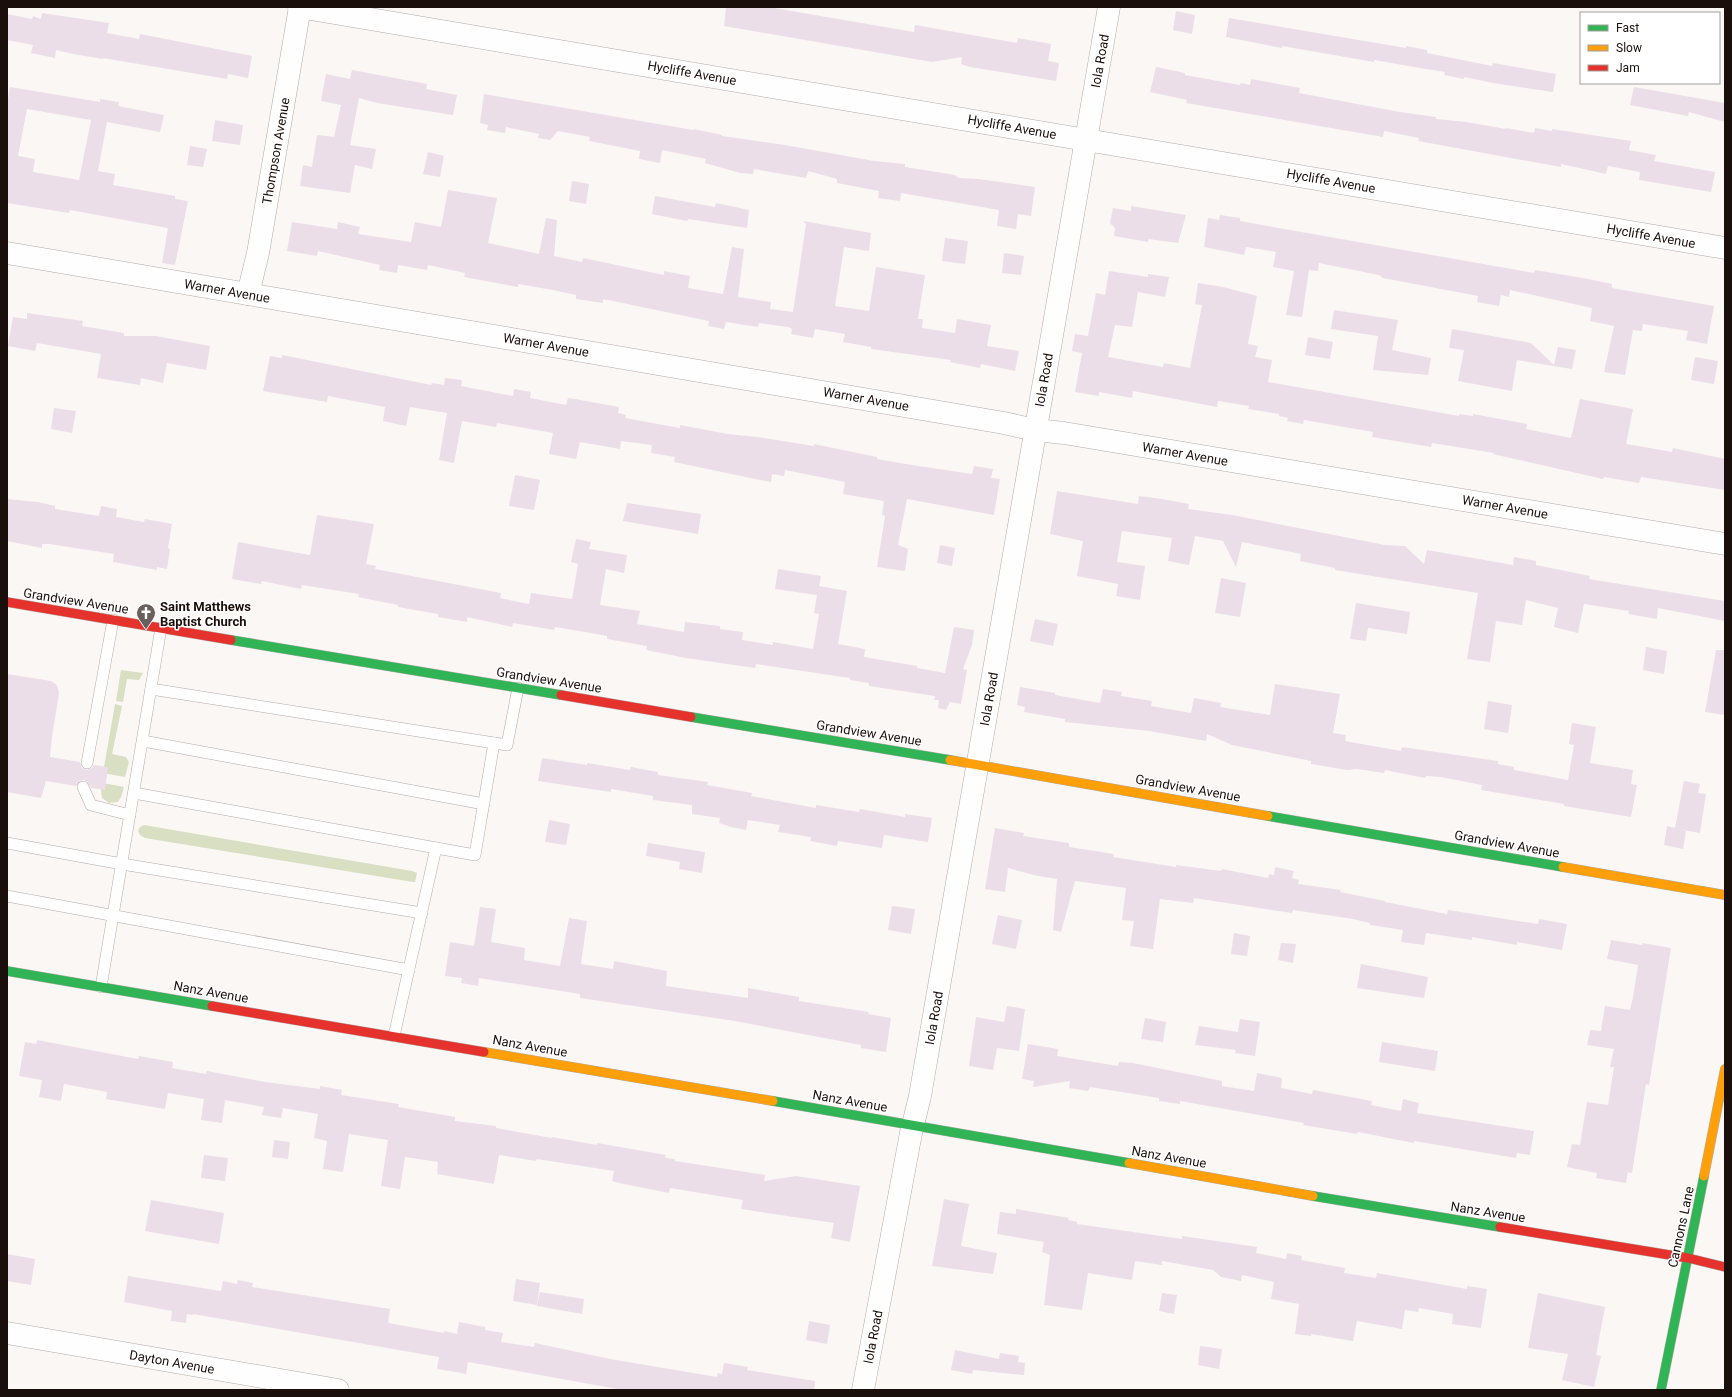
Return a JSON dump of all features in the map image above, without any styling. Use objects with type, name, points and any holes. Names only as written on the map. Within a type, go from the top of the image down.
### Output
[{"type":"street","name":"Hycliffe Avenue","points":[[300,7],[1725,248]]},
{"type":"street","name":"Thompson Avenue","points":[[248,294],[258,253],[300,7]]},
{"type":"street","name":"Iola Road","points":[[863,1390],[920,1096],[1109,7]]},
{"type":"street","name":"Warner Avenue","points":[[7,253],[989,420],[1035,430],[1064,433],[1725,544]]},
{"type":"street","name":"Grandview Avenue","points":[[7,602],[978,765],[1725,895]]},
{"type":"street","name":"Nanz Avenue","points":[[7,971],[914,1125],[1349,1202],[1688,1258],[1725,1267]]},
{"type":"street","name":"Cannons Lane","points":[[1661,1390],[1725,1069]]},
{"type":"street","name":"Dayton Avenue","points":[[7,1333],[338,1390]]},
{"type":"lane","points":[[87,763],[113,620]]},
{"type":"lane","points":[[101,987],[162,628]]},
{"type":"lane","points":[[151,688],[507,745],[518,688]]},
{"type":"lane","points":[[143,741],[484,804]]},
{"type":"lane","points":[[134,793],[475,855],[494,743]]},
{"type":"lane","points":[[83,787],[92,805],[130,815]]},
{"type":"lane","points":[[7,843],[122,864],[422,913]]},
{"type":"lane","points":[[394,1036],[436,848]]},
{"type":"lane","points":[[7,896],[113,914],[409,970]]},
{"type":"green space","points":[[121,670],[143,673],[139,680],[127,679],[123,702],[116,701]]},
{"type":"green space","points":[[115,704],[122,706],[112,754],[126,757],[129,762],[125,777],[103,773]]},
{"type":"green space","points":[[103,783],[124,787],[118,802],[109,803],[102,798],[101,791]]},
{"type":"green space","points":[[144,825],[417,873],[415,882],[413,882],[145,838],[140,835],[138,831],[140,827]]},
{"type":"building","points":[[726,7],[768,7],[914,32],[915,25],[1017,43],[1018,38],[1051,44],[1048,61],[1059,63],[1056,81],[970,67],[961,64],[962,57],[932,62],[724,26]]},
{"type":"building","points":[[1176,11],[1195,15],[1192,34],[1173,30]]},
{"type":"building","points":[[42,13],[109,23],[107,33],[139,39],[140,34],[252,56],[248,78],[228,74],[227,79],[56,50],[55,58],[31,53],[33,45],[7,40],[7,14],[32,19],[33,16],[41,19]]},
{"type":"building","points":[[1229,18],[1406,48],[1406,46],[1427,50],[1427,53],[1492,66],[1493,63],[1556,74],[1553,92],[1464,77],[1464,79],[1444,75],[1445,72],[1374,60],[1374,62],[1282,46],[1282,48],[1226,37]]},
{"type":"building","points":[[1156,67],[1185,73],[1185,75],[1240,85],[1241,83],[1250,85],[1251,79],[1300,88],[1299,93],[1400,112],[1436,117],[1436,119],[1466,122],[1534,133],[1535,128],[1552,131],[1552,129],[1631,141],[1629,150],[1656,155],[1654,161],[1715,172],[1711,192],[1639,180],[1640,172],[1608,166],[1606,174],[1561,164],[1561,167],[1418,141],[1419,138],[1384,131],[1383,137],[1186,103],[1187,100],[1150,92]]},
{"type":"building","points":[[352,70],[427,84],[426,89],[457,95],[453,115],[377,103],[359,98],[350,145],[376,149],[372,169],[355,165],[350,193],[300,186],[303,165],[312,167],[317,135],[334,137],[341,105],[321,101],[326,74],[350,79]]},
{"type":"building","points":[[10,87],[100,102],[100,99],[119,102],[118,106],[164,115],[160,132],[107,122],[98,171],[115,174],[113,185],[175,196],[175,199],[188,201],[175,265],[162,263],[168,228],[70,210],[69,213],[7,203],[7,105]],"holes":[[[27,109],[91,120],[79,180],[33,172],[35,159],[18,156]]]},
{"type":"building","points":[[1634,87],[1725,103],[1725,122],[1689,112],[1688,116],[1630,105]]},
{"type":"building","points":[[484,94],[694,129],[722,136],[785,145],[874,161],[905,164],[905,167],[955,175],[959,178],[979,179],[1035,187],[1031,216],[1018,214],[1016,229],[997,226],[999,210],[901,193],[900,201],[878,198],[879,191],[837,183],[837,179],[808,171],[806,178],[754,169],[753,174],[740,173],[705,163],[706,159],[662,150],[660,163],[639,159],[640,151],[589,141],[590,137],[558,131],[550,140],[538,138],[539,134],[506,127],[505,133],[487,130],[488,125],[480,123]]},
{"type":"building","points":[[215,120],[243,125],[240,145],[212,141]]},
{"type":"building","points":[[190,146],[207,149],[203,167],[187,165]]},
{"type":"building","points":[[428,152],[444,156],[440,177],[423,174]]},
{"type":"building","points":[[572,181],[589,184],[586,204],[569,201]]},
{"type":"building","points":[[448,190],[497,198],[488,243],[539,254],[546,218],[557,220],[554,256],[582,262],[583,258],[664,275],[664,271],[690,276],[688,288],[723,294],[732,247],[744,249],[738,297],[771,302],[770,309],[793,312],[806,224],[803,221],[871,233],[869,251],[844,247],[835,306],[869,311],[876,267],[925,275],[918,319],[923,319],[922,328],[955,333],[957,319],[991,325],[987,346],[1019,351],[1015,371],[981,364],[980,368],[950,362],[951,360],[871,349],[871,347],[843,342],[845,334],[815,329],[813,338],[791,334],[792,329],[788,327],[759,323],[758,327],[726,322],[724,329],[708,326],[709,321],[603,299],[603,303],[576,299],[576,295],[553,290],[518,284],[518,287],[464,277],[465,273],[428,265],[427,270],[398,265],[397,273],[379,270],[380,265],[318,251],[317,256],[287,251],[292,222],[337,229],[338,222],[360,227],[358,234],[411,242],[415,222],[441,227]]},
{"type":"building","points":[[655,196],[715,207],[716,203],[749,210],[747,228],[688,219],[687,221],[652,214]]},
{"type":"building","points":[[1131,206],[1186,215],[1178,243],[1148,239],[1148,242],[1114,236],[1115,228],[1110,223],[1113,208],[1131,211]]},
{"type":"building","points":[[1220,215],[1240,218],[1240,221],[1534,273],[1535,270],[1583,278],[1612,284],[1612,288],[1714,306],[1707,344],[1686,340],[1688,331],[1643,324],[1642,331],[1633,330],[1625,375],[1604,372],[1614,326],[1590,321],[1592,308],[1510,290],[1509,297],[1501,295],[1499,306],[1477,302],[1478,296],[1383,278],[1379,275],[1319,263],[1318,271],[1309,270],[1302,317],[1286,315],[1294,271],[1273,267],[1276,252],[1246,247],[1244,255],[1204,247],[1208,218],[1219,220]]},
{"type":"building","points":[[945,238],[968,241],[965,264],[942,261]]},
{"type":"building","points":[[1004,253],[1024,256],[1021,275],[1002,273]]},
{"type":"building","points":[[1109,271],[1148,277],[1148,274],[1169,277],[1165,297],[1138,292],[1132,327],[1115,325],[1108,357],[1163,367],[1164,363],[1190,368],[1202,305],[1195,304],[1198,283],[1223,287],[1257,296],[1248,344],[1258,346],[1255,357],[1272,360],[1268,382],[1459,416],[1459,414],[1473,416],[1473,414],[1527,424],[1526,429],[1571,438],[1580,399],[1633,409],[1626,444],[1672,452],[1673,448],[1725,459],[1725,490],[1641,477],[1639,483],[1604,477],[1603,479],[1493,454],[1494,453],[1432,443],[1431,447],[1372,437],[1373,432],[1304,420],[1303,424],[1287,421],[1288,418],[1279,416],[1279,414],[1248,409],[1249,406],[1218,401],[1217,407],[1133,391],[1132,398],[1099,392],[1099,396],[1075,392],[1082,353],[1072,351],[1075,334],[1088,336],[1096,293],[1105,295]]},
{"type":"building","points":[[1334,310],[1398,320],[1392,350],[1431,358],[1428,375],[1373,370],[1378,336],[1331,329]]},
{"type":"building","points":[[27,313],[83,321],[82,326],[124,333],[124,336],[156,336],[210,346],[206,370],[167,363],[163,383],[141,378],[140,385],[97,378],[101,354],[37,343],[35,351],[8,346],[13,317],[27,319]]},
{"type":"building","points":[[1452,329],[1531,343],[1554,365],[1558,347],[1576,350],[1572,369],[1517,360],[1512,391],[1458,381],[1464,350],[1449,348]]},
{"type":"building","points":[[1308,337],[1333,342],[1330,359],[1305,355]]},
{"type":"building","points":[[282,355],[431,385],[432,383],[444,385],[445,378],[462,380],[461,386],[513,396],[514,389],[531,392],[530,398],[566,405],[568,398],[619,407],[618,413],[626,415],[625,418],[680,428],[680,425],[728,434],[814,446],[814,444],[877,457],[877,459],[972,474],[974,466],[993,469],[991,478],[1000,479],[994,515],[907,499],[898,545],[908,549],[905,571],[877,567],[885,516],[882,515],[884,501],[843,494],[845,482],[785,470],[784,476],[772,474],[771,482],[760,480],[674,462],[675,457],[651,453],[652,445],[621,441],[620,449],[580,442],[576,459],[549,454],[553,433],[497,423],[496,427],[462,421],[454,463],[439,460],[447,413],[410,407],[406,426],[383,421],[385,407],[328,396],[327,402],[263,391],[270,356],[282,358]]},
{"type":"building","points":[[1695,357],[1718,361],[1714,384],[1691,380]]},
{"type":"building","points":[[54,408],[76,411],[72,433],[51,429]]},
{"type":"building","points":[[515,475],[540,480],[534,510],[509,506]]},
{"type":"building","points":[[1057,491],[1138,504],[1139,496],[1162,499],[1189,504],[1188,509],[1232,515],[1385,545],[1405,546],[1424,564],[1427,550],[1513,565],[1514,557],[1536,561],[1536,565],[1590,576],[1589,579],[1725,601],[1725,621],[1658,608],[1657,619],[1628,614],[1629,611],[1584,604],[1578,633],[1554,627],[1558,608],[1526,600],[1522,625],[1496,621],[1490,662],[1467,659],[1478,593],[1335,570],[1335,568],[1300,561],[1301,554],[1242,542],[1236,567],[1223,541],[1195,536],[1189,565],[1168,561],[1172,538],[1122,531],[1117,562],[1145,566],[1140,600],[1116,596],[1118,584],[1077,576],[1083,541],[1050,534]]},
{"type":"building","points":[[7,499],[38,502],[55,506],[55,509],[99,516],[101,506],[117,509],[116,517],[144,522],[145,519],[172,524],[168,548],[170,549],[167,569],[157,567],[157,570],[113,562],[114,554],[49,544],[42,544],[42,548],[7,541]]},
{"type":"building","points":[[627,503],[701,514],[698,534],[623,521]]},
{"type":"building","points":[[317,515],[374,524],[366,564],[376,566],[375,569],[501,593],[500,598],[529,604],[531,593],[572,599],[578,564],[571,562],[576,539],[591,542],[589,549],[627,555],[624,573],[606,569],[600,605],[640,611],[637,624],[684,632],[685,622],[720,626],[720,629],[743,632],[742,640],[773,645],[773,642],[813,649],[819,614],[814,613],[817,595],[775,589],[778,569],[821,576],[819,586],[847,591],[838,644],[865,649],[864,657],[917,666],[917,668],[945,673],[954,627],[974,630],[972,645],[963,669],[967,670],[961,704],[950,702],[946,710],[938,708],[939,700],[934,700],[935,696],[869,686],[869,683],[850,680],[850,678],[756,664],[755,668],[686,658],[646,650],[647,646],[607,639],[607,636],[585,632],[555,627],[554,630],[513,623],[512,627],[467,617],[467,622],[438,617],[438,614],[398,607],[398,605],[358,597],[359,594],[302,585],[301,589],[262,581],[261,584],[232,579],[238,542],[310,555]]},
{"type":"building","points":[[940,545],[955,548],[952,566],[937,563]]},
{"type":"building","points":[[1221,578],[1246,583],[1240,617],[1215,613]]},
{"type":"building","points":[[1356,603],[1410,612],[1407,634],[1368,628],[1366,641],[1350,639]]},
{"type":"building","points":[[1035,619],[1058,624],[1053,646],[1030,641]]},
{"type":"building","points":[[1646,647],[1667,651],[1664,674],[1643,670]]},
{"type":"building","points":[[1716,650],[1725,650],[1725,715],[1705,712]]},
{"type":"building","points":[[7,674],[51,681],[57,685],[59,693],[50,757],[80,762],[82,768],[86,770],[92,768],[94,765],[108,767],[105,790],[91,788],[84,780],[80,781],[76,786],[46,781],[41,798],[7,792]]},
{"type":"building","points":[[1275,684],[1340,694],[1333,733],[1346,735],[1345,741],[1401,751],[1402,747],[1498,761],[1498,764],[1514,767],[1514,770],[1568,780],[1574,745],[1569,744],[1572,723],[1596,727],[1590,763],[1633,770],[1631,784],[1637,785],[1631,817],[1481,790],[1482,785],[1441,777],[1426,776],[1425,778],[1385,770],[1384,773],[1357,769],[1347,770],[1311,764],[1311,761],[1232,745],[1207,734],[1206,741],[1149,731],[1065,722],[1065,719],[1024,712],[1025,707],[1017,705],[1020,687],[1100,703],[1103,689],[1122,692],[1121,696],[1152,701],[1151,706],[1191,713],[1194,698],[1221,703],[1220,707],[1270,715]]},
{"type":"building","points":[[1488,701],[1512,705],[1508,733],[1484,729]]},
{"type":"building","points":[[542,758],[630,770],[631,767],[658,772],[658,775],[708,782],[707,785],[752,793],[751,796],[816,808],[816,805],[859,812],[860,809],[905,817],[905,814],[932,818],[928,842],[884,835],[882,848],[838,841],[837,846],[810,841],[811,837],[778,832],[780,825],[748,820],[746,830],[731,827],[719,823],[720,818],[692,814],[692,805],[653,800],[653,796],[611,789],[611,792],[538,781]]},
{"type":"building","points":[[1684,781],[1700,784],[1698,793],[1706,794],[1700,833],[1677,829],[1686,831],[1683,849],[1664,845],[1667,826],[1675,828]]},
{"type":"building","points":[[549,820],[570,824],[566,845],[545,842]]},
{"type":"building","points":[[995,828],[1024,833],[1023,836],[1069,843],[1069,847],[1114,854],[1113,857],[1176,867],[1176,865],[1221,871],[1222,869],[1268,878],[1269,874],[1274,875],[1275,867],[1294,871],[1292,878],[1299,880],[1298,884],[1341,890],[1340,892],[1447,914],[1448,910],[1538,924],[1539,919],[1567,924],[1562,950],[1517,942],[1517,945],[1472,937],[1472,940],[1426,933],[1424,945],[1401,942],[1403,930],[1370,925],[1370,923],[1353,919],[1293,910],[1292,913],[1194,898],[1193,903],[1160,899],[1153,949],[1130,946],[1134,921],[1122,920],[1126,888],[1075,881],[1061,932],[1053,930],[1057,879],[1038,876],[1008,868],[1005,892],[985,889]]},
{"type":"building","points":[[648,843],[705,852],[702,873],[679,869],[680,862],[646,856]]},
{"type":"building","points":[[892,906],[915,909],[911,934],[888,930]]},
{"type":"building","points":[[480,907],[496,909],[491,942],[525,948],[524,960],[560,966],[569,918],[587,921],[581,964],[613,969],[614,961],[667,971],[666,986],[748,998],[748,988],[799,997],[799,1001],[869,1012],[868,1014],[891,1018],[886,1052],[861,1048],[861,1045],[735,1021],[580,998],[580,994],[479,978],[478,986],[461,983],[462,978],[445,976],[450,942],[474,946]]},
{"type":"building","points":[[998,915],[1022,920],[1016,949],[992,944]]},
{"type":"building","points":[[1234,933],[1250,936],[1247,956],[1231,954]]},
{"type":"building","points":[[1611,940],[1671,948],[1649,1085],[1646,1084],[1632,1173],[1628,1172],[1626,1183],[1596,1178],[1597,1173],[1567,1167],[1572,1144],[1580,1145],[1587,1102],[1608,1105],[1614,1067],[1610,1067],[1614,1049],[1587,1045],[1590,1030],[1601,1031],[1605,1006],[1630,1010],[1633,997],[1638,965],[1607,959]]},
{"type":"building","points":[[1281,943],[1296,944],[1293,963],[1278,960]]},
{"type":"building","points":[[1361,964],[1428,977],[1424,998],[1357,988]]},
{"type":"building","points":[[1007,1006],[1025,1009],[1019,1051],[997,1048],[993,1070],[969,1066],[976,1017],[1004,1022]]},
{"type":"building","points":[[1145,1018],[1166,1022],[1163,1042],[1141,1039]]},
{"type":"building","points":[[1240,1019],[1260,1022],[1255,1056],[1235,1053],[1236,1050],[1195,1045],[1199,1026],[1238,1032]]},
{"type":"building","points":[[37,1040],[138,1059],[139,1056],[173,1062],[172,1068],[206,1074],[207,1071],[265,1082],[320,1089],[320,1086],[342,1090],[341,1095],[399,1104],[398,1107],[455,1117],[455,1121],[496,1126],[496,1128],[552,1138],[597,1145],[597,1143],[666,1155],[665,1158],[675,1159],[675,1161],[765,1175],[764,1181],[796,1176],[860,1186],[850,1242],[831,1238],[834,1223],[741,1209],[743,1200],[670,1188],[669,1193],[619,1183],[612,1181],[614,1171],[537,1159],[536,1161],[499,1155],[494,1184],[437,1174],[438,1162],[405,1157],[400,1189],[381,1186],[388,1140],[349,1134],[343,1172],[323,1169],[327,1141],[314,1138],[318,1114],[283,1108],[281,1118],[262,1115],[264,1107],[225,1100],[222,1123],[201,1120],[204,1099],[168,1093],[165,1109],[106,1099],[107,1092],[64,1084],[61,1101],[39,1097],[42,1080],[19,1076],[25,1042],[36,1044]]},
{"type":"building","points":[[1382,1042],[1438,1051],[1435,1071],[1379,1062]]},
{"type":"building","points":[[1028,1044],[1058,1049],[1057,1056],[1118,1066],[1119,1062],[1133,1063],[1222,1081],[1222,1086],[1254,1091],[1257,1073],[1282,1078],[1281,1088],[1312,1094],[1313,1090],[1372,1101],[1371,1105],[1401,1111],[1403,1099],[1419,1103],[1417,1113],[1534,1131],[1530,1155],[1517,1153],[1516,1158],[1414,1141],[1414,1143],[1358,1132],[1357,1134],[1303,1125],[1304,1123],[1180,1101],[1180,1104],[1159,1101],[1159,1098],[1090,1087],[1088,1091],[1069,1088],[1070,1081],[1033,1087],[1034,1081],[1022,1079]]},
{"type":"building","points":[[274,1140],[290,1142],[288,1159],[272,1157]]},
{"type":"building","points":[[204,1155],[228,1158],[225,1181],[201,1178]]},
{"type":"building","points":[[944,1199],[969,1204],[961,1246],[997,1253],[993,1274],[932,1266]]},
{"type":"building","points":[[151,1200],[224,1213],[219,1244],[145,1231]]},
{"type":"building","points":[[1016,1209],[1069,1218],[1068,1220],[1077,1222],[1077,1224],[1182,1239],[1182,1236],[1257,1247],[1256,1253],[1286,1259],[1287,1253],[1302,1256],[1301,1260],[1345,1268],[1344,1273],[1376,1278],[1377,1273],[1467,1289],[1467,1286],[1487,1289],[1481,1328],[1452,1324],[1453,1314],[1419,1308],[1418,1312],[1405,1310],[1402,1329],[1357,1321],[1353,1341],[1311,1334],[1311,1336],[1295,1334],[1299,1304],[1271,1299],[1274,1282],[1242,1275],[1241,1281],[1221,1277],[1213,1270],[1162,1261],[1162,1265],[1135,1261],[1132,1280],[1088,1273],[1082,1310],[1044,1305],[1050,1255],[1042,1252],[1044,1242],[997,1234],[1000,1212],[1016,1214]]},
{"type":"building","points":[[7,1254],[35,1259],[31,1285],[7,1281]]},
{"type":"building","points":[[128,1276],[221,1291],[223,1281],[237,1284],[238,1280],[253,1283],[252,1287],[390,1309],[388,1323],[457,1334],[459,1322],[485,1327],[485,1330],[503,1333],[501,1342],[534,1347],[535,1343],[610,1359],[717,1377],[718,1373],[722,1374],[724,1363],[748,1367],[747,1370],[815,1381],[814,1390],[623,1390],[468,1362],[466,1374],[437,1369],[439,1357],[193,1314],[187,1314],[186,1323],[171,1321],[172,1311],[124,1302]]},
{"type":"building","points":[[516,1279],[540,1283],[537,1305],[513,1301]]},
{"type":"building","points":[[540,1292],[584,1299],[582,1314],[537,1306]]},
{"type":"building","points":[[1162,1293],[1177,1295],[1174,1314],[1159,1311]]},
{"type":"building","points":[[1538,1293],[1605,1307],[1596,1355],[1601,1356],[1594,1387],[1562,1380],[1568,1354],[1528,1348]]},
{"type":"building","points":[[809,1321],[830,1325],[827,1344],[806,1340]]},
{"type":"building","points":[[1200,1346],[1222,1349],[1219,1369],[1198,1365]]},
{"type":"building","points":[[955,1350],[999,1359],[1000,1353],[1019,1356],[1018,1362],[1025,1363],[1024,1375],[973,1370],[972,1374],[951,1370]]},
{"type":"traffic: fast","points":[[231,640],[561,695]]},
{"type":"traffic: fast","points":[[691,717],[950,760]]},
{"type":"traffic: fast","points":[[1268,816],[1563,867]]},
{"type":"traffic: fast","points":[[7,971],[212,1006]]},
{"type":"traffic: fast","points":[[773,1101],[1129,1163]]},
{"type":"traffic: fast","points":[[1661,1390],[1704,1176]]},
{"type":"traffic: fast","points":[[1313,1196],[1500,1227]]},
{"type":"traffic: slow","points":[[950,760],[1268,816]]},
{"type":"traffic: slow","points":[[1563,867],[1725,895]]},
{"type":"traffic: slow","points":[[484,1052],[773,1101]]},
{"type":"traffic: slow","points":[[1704,1176],[1725,1069]]},
{"type":"traffic: slow","points":[[1129,1163],[1313,1196]]},
{"type":"traffic: jam","points":[[7,602],[231,640]]},
{"type":"traffic: jam","points":[[561,695],[691,717]]},
{"type":"traffic: jam","points":[[212,1006],[484,1052]]},
{"type":"traffic: jam","points":[[1500,1227],[1688,1258],[1725,1267]]},
{"type":"place","name":"Saint Matthews Baptist Church","points":[[146,630]]}]
